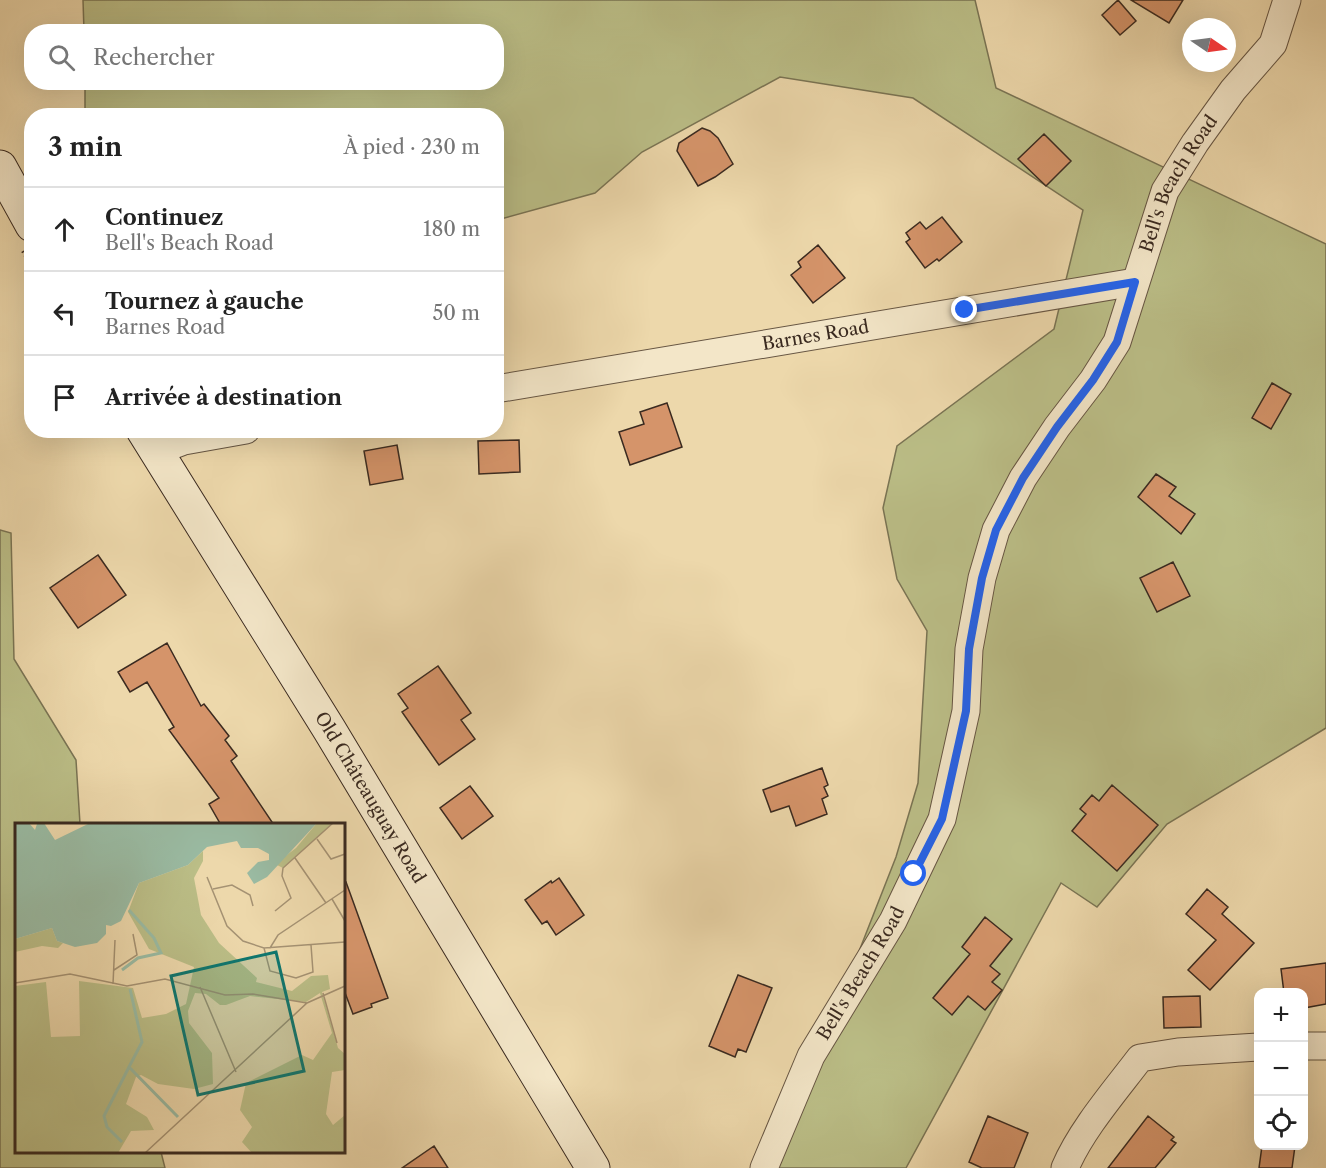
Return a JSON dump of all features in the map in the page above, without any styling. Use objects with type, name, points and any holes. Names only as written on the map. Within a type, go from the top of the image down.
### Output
[{"type":"street","name":"Bell's Beach Road","points":[[764,1168],[811,1056],[893,921],[942,819],[966,711],[969,649],[982,578],[996,530],[1023,478],[1057,427],[1093,380],[1117,342],[1166,192],[1195,143],[1233,90],[1273,44],[1287,0]]},
{"type":"street","points":[[0,167],[24,210]]},
{"type":"street","name":"Barnes Road","points":[[504,387],[1135,282]]},
{"type":"street","points":[[149,441],[184,441],[201,438]]},
{"type":"street","name":"Old Châteauguay Road","points":[[149,441],[329,729],[593,1168]]},
{"type":"street","points":[[1308,1046],[1326,1046]]},
{"type":"street","points":[[1065,1168],[1068,1159],[1101,1109],[1140,1058],[1178,1052],[1254,1047]]},
{"type":"green space","points":[[83,0],[975,0],[996,88],[1326,244],[1326,728],[1167,824],[1097,907],[1061,883],[906,1168],[774,1168],[896,857],[918,783],[927,631],[897,579],[883,508],[897,446],[1054,329],[1083,210],[913,98],[780,77],[642,152],[595,193],[504,218],[504,108],[85,108],[85,90],[504,90],[504,24],[84,24]]},
{"type":"green space","points":[[0,530],[11,533],[14,659],[76,760],[80,823],[15,823],[15,1153],[161,1153],[165,1168],[0,1168]]},
{"type":"building","points":[[1118,0],[1136,21],[1120,35],[1102,15]]},
{"type":"building","points":[[1131,0],[1183,0],[1169,23]]},
{"type":"building","points":[[702,128],[718,138],[733,164],[698,186],[677,151],[679,143]]},
{"type":"building","points":[[1044,134],[1071,161],[1046,186],[1018,159]]},
{"type":"building","points":[[942,217],[962,242],[939,261],[937,259],[925,268],[906,242],[910,239],[906,233],[920,222],[926,229]]},
{"type":"building","points":[[818,245],[845,278],[813,303],[791,275],[801,267],[798,262]]},
{"type":"building","points":[[1272,383],[1291,394],[1271,429],[1252,418]]},
{"type":"building","points":[[667,403],[682,447],[630,465],[619,432],[644,424],[640,412]]},
{"type":"building","points":[[519,440],[520,472],[479,474],[478,441]]},
{"type":"building","points":[[397,445],[403,479],[370,485],[364,451]]},
{"type":"building","points":[[1156,474],[1176,487],[1169,496],[1195,514],[1181,534],[1138,497]]},
{"type":"building","points":[[98,555],[126,595],[78,628],[50,588]]},
{"type":"building","points":[[1173,562],[1190,596],[1157,612],[1140,578]]},
{"type":"building","points":[[167,643],[201,706],[204,704],[229,736],[225,740],[237,756],[231,761],[273,823],[220,823],[209,804],[219,798],[169,730],[174,727],[147,682],[130,692],[118,672]]},
{"type":"building","points":[[438,666],[471,713],[461,720],[475,739],[439,765],[402,712],[408,708],[398,694]]},
{"type":"building","points":[[822,768],[828,785],[824,787],[828,796],[822,799],[827,814],[796,826],[789,806],[771,812],[763,790]]},
{"type":"building","points":[[1112,785],[1158,825],[1117,871],[1072,831],[1086,814],[1080,809],[1092,795],[1099,801]]},
{"type":"building","points":[[470,786],[493,816],[462,839],[440,808]]},
{"type":"building","points":[[559,878],[584,915],[556,935],[547,921],[542,924],[525,900],[551,881],[552,883]]},
{"type":"building","points":[[345,882],[388,998],[353,1014],[345,993]]},
{"type":"building","points":[[1207,889],[1228,907],[1222,914],[1254,943],[1210,990],[1188,970],[1216,940],[1186,914]]},
{"type":"building","points":[[985,917],[1012,939],[990,966],[1000,974],[992,982],[1002,990],[985,1010],[968,996],[952,1015],[933,998],[970,954],[962,947]]},
{"type":"building","points":[[1326,963],[1326,1004],[1308,1007],[1308,988],[1283,988],[1281,969]]},
{"type":"building","points":[[738,975],[772,988],[746,1052],[738,1049],[735,1057],[709,1046]]},
{"type":"building","points":[[1200,996],[1201,1027],[1164,1028],[1163,997]]},
{"type":"building","points":[[988,1116],[1028,1133],[1014,1168],[982,1168],[969,1162]]},
{"type":"building","points":[[1148,1116],[1174,1137],[1171,1140],[1176,1143],[1155,1168],[1108,1168]]},
{"type":"building","points":[[434,1146],[448,1168],[402,1168]]},
{"type":"building","points":[[1261,1150],[1294,1150],[1292,1168],[1259,1168]]},
{"type":"route","points":[[914,874],[942,819],[966,711],[969,649],[982,578],[996,530],[1023,478],[1057,427],[1093,380],[1117,342],[1135,282],[965,310]]}]
